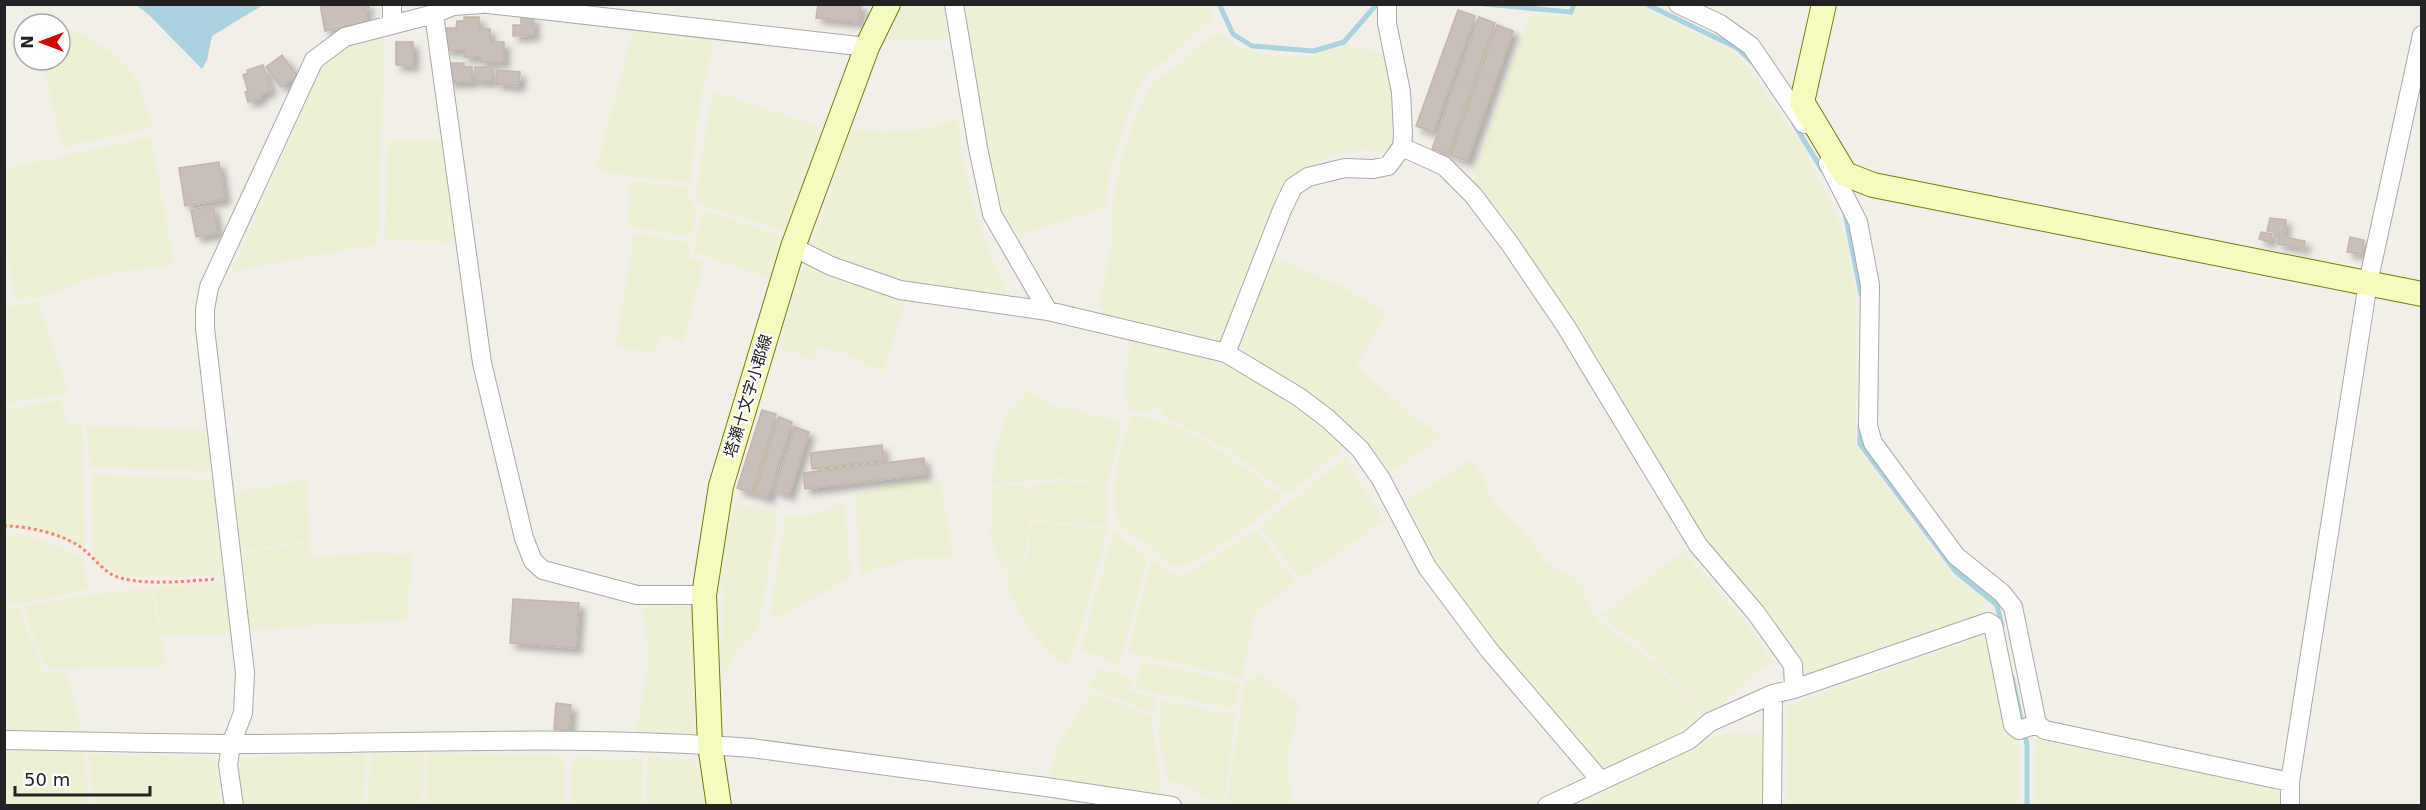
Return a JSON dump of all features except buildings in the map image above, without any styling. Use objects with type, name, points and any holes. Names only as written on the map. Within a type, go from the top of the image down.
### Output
[{"type":"main road","name":"塔瀬十文字小郡線","points":[[719,806],[710,745],[704,595],[721,486],[793,247],[867,47],[888,4]]},
{"type":"main road","points":[[1824,4],[1802,102],[1821,144],[1845,174],[1873,185],[2421,294]]},
{"type":"street","points":[[392,4],[392,25]]},
{"type":"street","points":[[234,806],[228,765],[231,744],[243,713],[245,672],[205,328],[205,309],[209,287],[314,60],[345,37],[434,14],[453,6],[482,4]]},
{"type":"street","points":[[488,4],[867,47]]},
{"type":"street","points":[[954,4],[978,148],[992,214],[1047,311]]},
{"type":"street","points":[[1227,353],[1293,187],[1308,177],[1345,168],[1373,169],[1388,166],[1402,147],[1401,92],[1387,23],[1387,4]]},
{"type":"street","points":[[1678,4],[1720,24],[1750,46],[1821,144],[1858,222],[1870,285],[1868,426],[1873,443],[1956,556],[2002,593],[2013,607],[2037,724],[2045,730],[2290,782]]},
{"type":"street","points":[[434,14],[482,363],[524,538],[533,561],[543,570],[637,595],[704,595]]},
{"type":"street","points":[[2290,806],[2290,782],[2368,283],[2421,35]]},
{"type":"street","points":[[1402,147],[1444,166],[1473,195],[1510,244],[1565,325],[1698,544],[1756,613],[1793,665],[1794,689]]},
{"type":"street","points":[[793,247],[831,266],[900,290],[1047,311],[1227,353],[1299,397],[1328,419],[1360,449],[1381,479],[1426,567],[1489,650],[1601,781]]},
{"type":"street","points":[[1547,806],[1689,740],[1710,722],[1773,694],[1794,689],[1988,622],[1993,625],[2013,725],[2019,730],[2037,724]]},
{"type":"street","points":[[1772,806],[1773,694]]},
{"type":"street","points":[[4,740],[231,744],[471,740],[710,745],[1023,783],[1172,806]]},
{"type":"path","points":[[4,526],[16,526],[66,538],[82,548],[112,575],[142,581],[175,583],[233,577]]},
{"type":"green space","points":[[901,5],[944,5],[948,39],[887,41]]},
{"type":"green space","points":[[963,5],[1211,5],[1211,20],[1146,76],[1132,101],[1110,168],[1105,208],[1017,236],[1001,204],[987,151]]},
{"type":"green space","points":[[1576,5],[1639,5],[1736,53],[1802,144],[1840,224],[1849,252],[1856,298],[1856,446],[1951,574],[1984,599],[1985,613],[1807,676],[1794,650],[1769,614],[1710,545],[1695,523],[1563,306],[1508,222],[1472,181],[1530,15],[1570,17]]},
{"type":"green space","points":[[72,29],[90,38],[116,56],[135,77],[154,127],[63,147],[45,72],[72,72]]},
{"type":"green space","points":[[633,31],[713,40],[700,104],[690,182],[632,177],[596,169]]},
{"type":"green space","points":[[1217,32],[1238,48],[1267,55],[1307,56],[1347,45],[1383,53],[1392,81],[1393,124],[1390,153],[1369,150],[1335,153],[1286,179],[1277,197],[1225,339],[1218,345],[1105,317],[1104,310],[1098,307],[1110,258],[1112,210],[1117,177],[1134,119],[1150,87]]},
{"type":"green space","points":[[385,36],[377,244],[232,271],[320,70],[330,57],[346,47]]},
{"type":"green space","points":[[713,91],[823,128],[786,232],[700,204],[696,195]]},
{"type":"green space","points":[[957,119],[961,152],[974,208],[988,250],[1011,300],[895,282],[813,252],[812,247],[850,129],[884,132],[919,130]]},
{"type":"green space","points":[[151,137],[174,266],[142,268],[91,278],[42,297],[16,301],[5,241],[5,169]]},
{"type":"green space","points":[[388,140],[443,140],[458,242],[385,241]]},
{"type":"green space","points":[[630,181],[690,188],[689,198],[697,210],[692,236],[628,227]]},
{"type":"green space","points":[[702,210],[786,237],[771,279],[694,252]]},
{"type":"green space","points":[[641,234],[691,243],[688,257],[704,262],[683,342],[659,335],[654,354],[615,346],[633,235]]},
{"type":"green space","points":[[1273,256],[1345,288],[1386,313],[1357,366],[1405,410],[1443,437],[1389,472],[1363,437],[1326,406],[1247,356],[1249,352],[1238,345]]},
{"type":"green space","points":[[805,262],[906,300],[882,373],[843,353],[819,346],[813,361],[778,346]]},
{"type":"green space","points":[[38,301],[69,393],[5,403],[5,307]]},
{"type":"green space","points":[[1131,339],[1225,363],[1246,373],[1343,443],[1341,450],[1288,494],[1232,453],[1162,416],[1162,410],[1153,407],[1151,412],[1129,411],[1124,385]]},
{"type":"green space","points":[[1027,390],[1050,405],[1071,408],[1122,424],[1107,483],[1063,478],[992,485],[996,448],[1005,417]]},
{"type":"green space","points":[[61,400],[67,423],[82,423],[85,551],[57,536],[5,526],[5,410]]},
{"type":"green space","points":[[1132,415],[1165,422],[1186,431],[1226,454],[1284,497],[1235,536],[1193,562],[1180,567],[1168,564],[1142,541],[1120,527],[1116,520],[1114,492],[1117,465]]},
{"type":"green space","points":[[87,426],[206,430],[211,471],[90,467]]},
{"type":"green space","points":[[1345,458],[1383,521],[1300,579],[1260,526]]},
{"type":"green space","points":[[1471,460],[1481,473],[1493,501],[1525,533],[1546,562],[1555,569],[1571,574],[1581,583],[1588,603],[1599,622],[1659,666],[1702,719],[1684,731],[1606,771],[1600,766],[1462,603],[1443,577],[1406,501]]},
{"type":"green space","points":[[92,475],[213,479],[223,575],[146,578],[120,575],[93,559]]},
{"type":"green space","points":[[306,480],[310,540],[238,552],[231,493]]},
{"type":"green space","points":[[908,481],[940,481],[953,558],[914,558],[860,574],[856,494]]},
{"type":"green space","points":[[1063,481],[1107,485],[1107,526],[1030,518],[1031,485]]},
{"type":"green space","points":[[1028,485],[1029,533],[1024,555],[1013,568],[1005,572],[990,537],[992,488]]},
{"type":"green space","points":[[844,501],[851,577],[781,616],[770,616],[785,516],[813,516]]},
{"type":"green space","points":[[734,504],[778,512],[759,626],[719,679],[724,594],[720,575],[728,525]]},
{"type":"green space","points":[[1031,522],[1108,529],[1074,651],[1067,666],[1046,649],[1026,624],[1007,588],[1007,576],[1026,557],[1030,542]]},
{"type":"green space","points":[[1115,530],[1127,543],[1148,557],[1118,668],[1101,656],[1080,651]]},
{"type":"green space","points":[[1256,530],[1296,582],[1254,614],[1242,678],[1128,652],[1152,560],[1171,574],[1186,575]]},
{"type":"green space","points":[[4,534],[29,535],[71,552],[82,559],[88,589],[21,604],[5,604]]},
{"type":"green space","points":[[310,542],[311,557],[374,553],[411,554],[408,620],[250,631],[239,554]]},
{"type":"green space","points":[[1685,550],[1696,567],[1745,622],[1772,662],[1751,677],[1707,717],[1703,717],[1653,655],[1601,616]]},
{"type":"green space","points":[[227,584],[233,634],[162,635],[153,587]]},
{"type":"green space","points":[[151,588],[166,666],[50,669],[43,663],[24,606]]},
{"type":"green space","points":[[642,605],[690,606],[693,610],[694,730],[690,735],[638,735],[636,731],[647,672],[647,641]]},
{"type":"green space","points":[[19,608],[44,672],[67,673],[82,733],[5,732],[5,609]]},
{"type":"green space","points":[[1988,634],[2019,738],[2018,805],[1787,805],[1786,706]]},
{"type":"green space","points":[[1141,661],[1240,683],[1235,709],[1136,689]]},
{"type":"green space","points":[[1100,668],[1133,679],[1130,691],[1156,698],[1153,713],[1088,687]]},
{"type":"green space","points":[[1259,673],[1299,705],[1288,754],[1291,805],[1226,804],[1245,684]]},
{"type":"green space","points":[[1095,694],[1151,716],[1161,789],[1156,795],[1086,785],[1049,775],[1057,748],[1069,726],[1090,696]]},
{"type":"green space","points":[[1161,700],[1236,715],[1223,804],[1202,796],[1189,787],[1168,781],[1159,736]]},
{"type":"green space","points":[[1721,733],[1765,734],[1764,805],[1578,806]]},
{"type":"green space","points":[[2036,740],[2281,789],[2281,805],[2035,805]]},
{"type":"green space","points":[[5,750],[83,752],[90,805],[5,805]]},
{"type":"green space","points":[[367,753],[362,805],[240,805],[236,769],[243,758]]},
{"type":"green space","points":[[371,753],[425,753],[422,805],[367,805]]},
{"type":"green space","points":[[428,753],[564,756],[565,805],[426,805]]},
{"type":"green space","points":[[89,754],[211,757],[217,766],[221,805],[94,805]]},
{"type":"green space","points":[[576,758],[642,759],[642,805],[571,805],[571,765]]},
{"type":"green space","points":[[648,758],[692,759],[700,766],[706,805],[647,805]]},
{"type":"water","points":[[136,5],[263,5],[212,36],[207,60],[202,69],[148,14]]},
{"type":"waterway","points":[[1219,4],[1233,34],[1252,46],[1314,51],[1344,42],[1377,4]]},
{"type":"waterway","points":[[1484,4],[1571,12],[1574,4]]},
{"type":"waterway","points":[[1646,4],[1737,48],[1754,64]]},
{"type":"waterway","points":[[1794,124],[1822,170]]},
{"type":"waterway","points":[[1845,213],[1861,294]]},
{"type":"waterway","points":[[1860,424],[1860,444],[1956,572],[1997,605],[2002,626]]},
{"type":"waterway","points":[[2012,677],[2027,745],[2027,806]]}]
